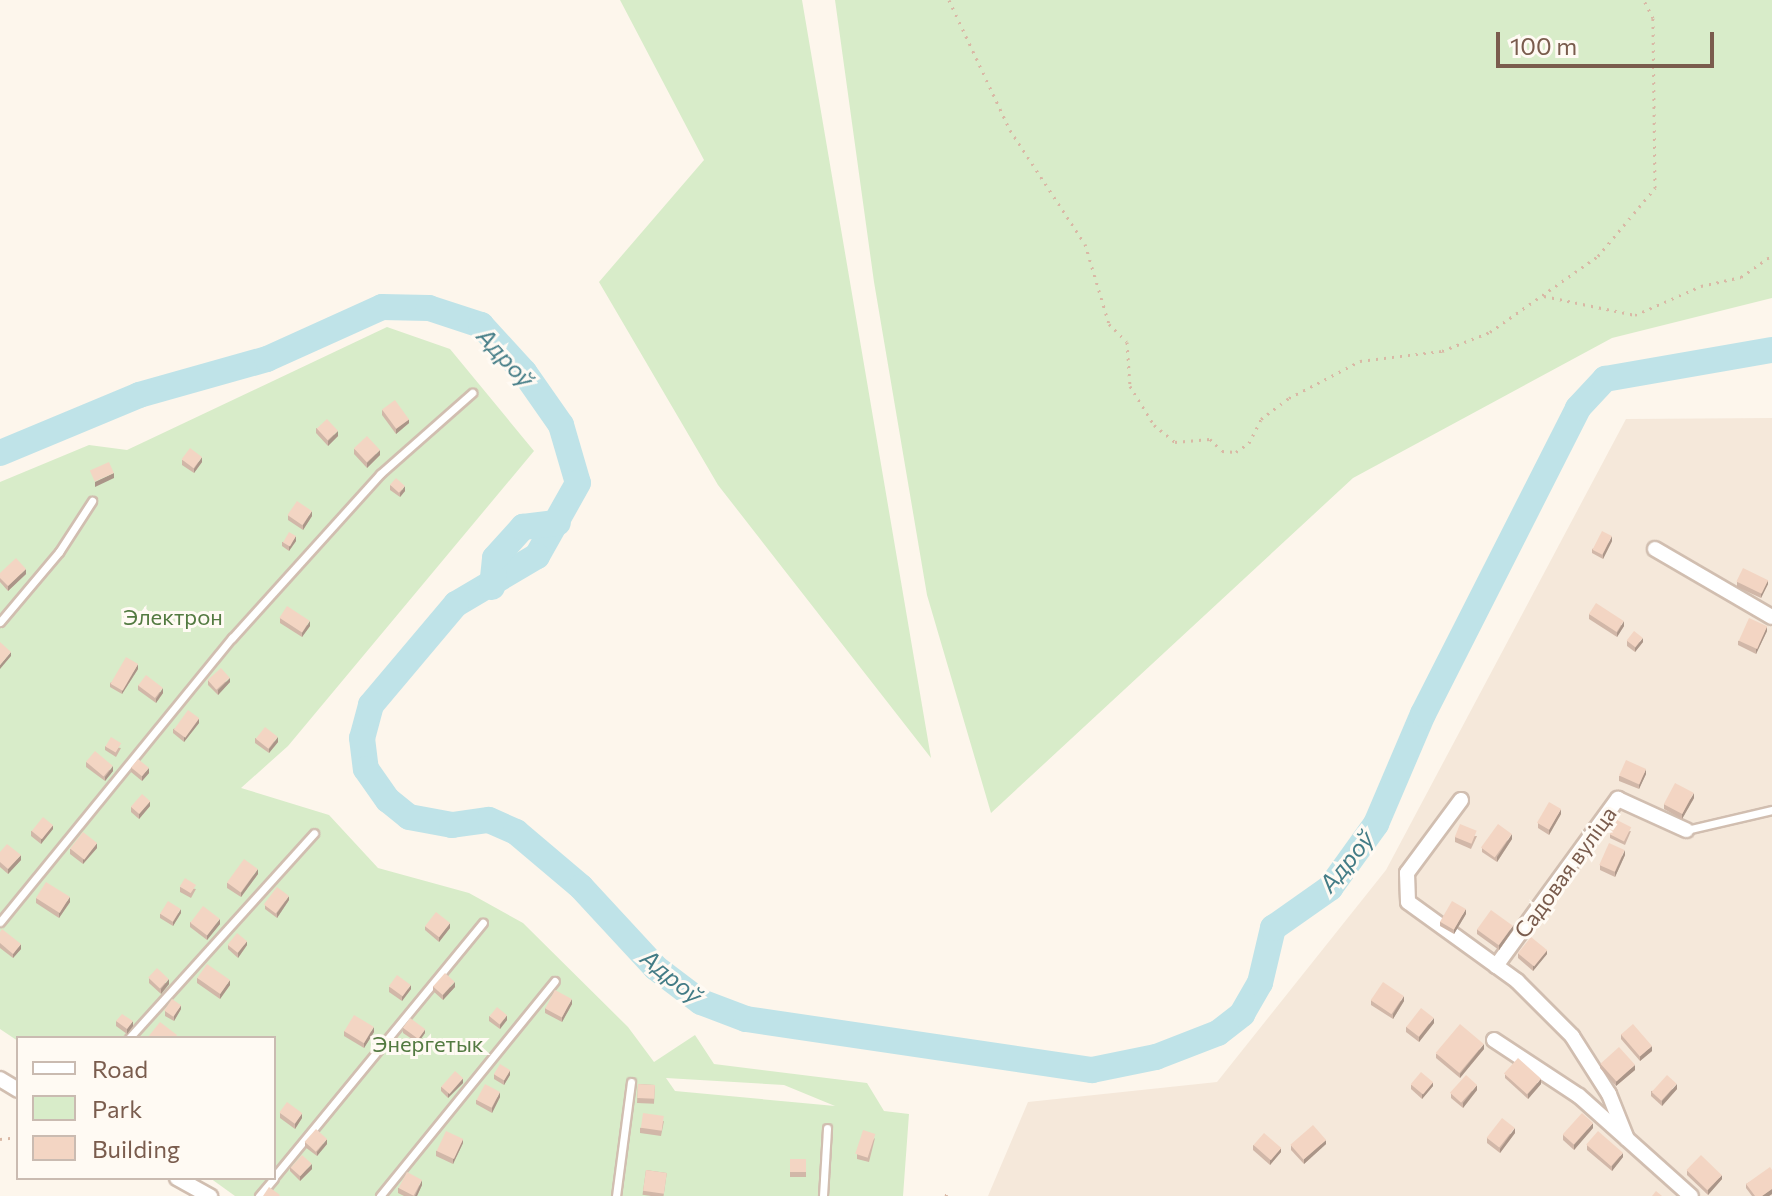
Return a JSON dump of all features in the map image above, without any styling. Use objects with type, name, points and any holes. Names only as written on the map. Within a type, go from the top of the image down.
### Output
[{"type":"street","points":[[1655,549],[1772,617]]},
{"type":"street","name":"Садовая вуліца","points":[[1496,966],[1618,799],[1686,830]]},
{"type":"street","points":[[1461,800],[1407,873],[1408,902],[1496,966],[1572,1036],[1609,1094],[1627,1139]]},
{"type":"street","points":[[1494,1040],[1579,1096],[1691,1196]]},
{"type":"street","points":[[181,1180],[210,1196]]},
{"type":"lane","points":[[0,922],[232,638],[380,474],[472,393]]},
{"type":"lane","points":[[0,622],[59,552],[92,501]]},
{"type":"lane","points":[[1686,830],[1772,810]]},
{"type":"lane","points":[[131,1036],[314,833]]},
{"type":"lane","points":[[276,1176],[483,923]]},
{"type":"lane","points":[[380,1196],[555,981]]},
{"type":"lane","points":[[616,1196],[631,1082]]},
{"type":"lane","points":[[823,1196],[827,1128]]},
{"type":"lane","points":[[259,1196],[272,1180]]},
{"type":"path","points":[[949,0],[1010,130],[1085,244],[1106,316],[1127,342],[1130,386],[1154,425],[1175,442],[1210,439],[1222,451],[1236,452],[1249,443],[1261,419],[1360,361],[1442,351],[1490,332],[1598,256],[1655,188],[1653,18],[1644,0]]},
{"type":"path","points":[[1542,295],[1635,315],[1701,286],[1741,277],[1772,255]]},
{"type":"path","points":[[946,1196],[948,1189]]},
{"type":"shaded area","points":[[1772,418],[1772,1196],[988,1196],[1028,1102],[1217,1082],[1386,870],[1626,419]]},
{"type":"green space","points":[[620,0],[802,0],[931,758],[718,485],[599,282],[704,160]]},
{"type":"green space","points":[[835,0],[1772,0],[1772,298],[1612,338],[1353,478],[991,813],[927,595],[874,282]]},
{"type":"green space","points":[[387,327],[450,349],[534,451],[288,746],[241,788],[329,815],[378,868],[469,893],[523,923],[628,1027],[654,1062],[695,1035],[714,1064],[867,1083],[884,1111],[909,1114],[903,1196],[235,1196],[213,1180],[276,1180],[276,1036],[16,1036],[16,1040],[0,1029],[0,482],[89,445],[127,450]],"holes":[[[666,1078],[784,1085],[835,1106],[675,1091]]]},
{"type":"building","points":[[395,400],[409,419],[396,429],[382,409]]},
{"type":"building","points":[[327,419],[338,431],[328,440],[317,429]]},
{"type":"building","points":[[367,436],[380,450],[367,462],[354,448]]},
{"type":"building","points":[[190,448],[202,457],[194,468],[182,459]]},
{"type":"building","points":[[109,462],[114,473],[95,482],[90,471]]},
{"type":"building","points":[[396,478],[405,486],[399,493],[390,485]]},
{"type":"building","points":[[297,501],[312,511],[302,525],[287,515]]},
{"type":"building","points":[[1602,531],[1612,536],[1602,555],[1592,550]]},
{"type":"building","points":[[289,532],[296,536],[290,546],[283,542]]},
{"type":"building","points":[[16,558],[26,569],[8,586],[0,578],[0,573]]},
{"type":"building","points":[[1743,568],[1768,580],[1762,594],[1736,581]]},
{"type":"building","points":[[1596,603],[1624,621],[1617,632],[1589,614]]},
{"type":"building","points":[[287,606],[310,621],[302,632],[279,618]]},
{"type":"building","points":[[1749,618],[1767,626],[1757,649],[1739,641]]},
{"type":"building","points":[[1634,631],[1643,638],[1635,647],[1627,640]]},
{"type":"building","points":[[0,642],[11,652],[0,665]]},
{"type":"building","points":[[126,657],[138,664],[123,691],[110,684]]},
{"type":"building","points":[[221,668],[230,678],[216,690],[208,680]]},
{"type":"building","points":[[146,675],[163,688],[155,698],[138,685]]},
{"type":"building","points":[[188,710],[199,718],[185,738],[174,729]]},
{"type":"building","points":[[265,727],[278,737],[268,749],[256,739]]},
{"type":"building","points":[[111,737],[121,743],[116,753],[105,746]]},
{"type":"building","points":[[95,751],[113,766],[104,777],[86,762]]},
{"type":"building","points":[[138,759],[149,768],[142,776],[131,768]]},
{"type":"building","points":[[1626,760],[1646,769],[1639,784],[1619,776]]},
{"type":"building","points":[[1675,783],[1694,793],[1682,814],[1664,804]]},
{"type":"building","points":[[142,794],[150,801],[139,814],[131,807]]},
{"type":"building","points":[[1549,802],[1561,809],[1549,830],[1537,823]]},
{"type":"building","points":[[43,817],[53,825],[42,839],[32,831]]},
{"type":"building","points":[[1617,820],[1631,827],[1624,842],[1610,834]]},
{"type":"building","points":[[1460,824],[1477,831],[1471,844],[1455,837]]},
{"type":"building","points":[[1498,824],[1512,834],[1495,857],[1481,847]]},
{"type":"building","points":[[83,832],[97,843],[84,860],[70,849]]},
{"type":"building","points":[[1609,843],[1625,850],[1615,872],[1599,865]]},
{"type":"building","points":[[7,844],[21,855],[8,869],[0,862],[0,852]]},
{"type":"building","points":[[244,859],[258,869],[241,892],[227,882]]},
{"type":"building","points":[[185,878],[196,885],[191,893],[180,886]]},
{"type":"building","points":[[46,882],[70,897],[60,913],[36,898]]},
{"type":"building","points":[[277,887],[289,896],[276,914],[264,905]]},
{"type":"building","points":[[168,901],[181,909],[173,922],[160,914]]},
{"type":"building","points":[[1452,901],[1466,909],[1454,930],[1440,922]]},
{"type":"building","points":[[203,906],[220,919],[207,935],[190,923]]},
{"type":"building","points":[[1491,910],[1513,926],[1499,945],[1477,929]]},
{"type":"building","points":[[436,912],[450,923],[439,937],[425,926]]},
{"type":"building","points":[[2,929],[21,944],[13,954],[0,943]]},
{"type":"building","points":[[237,933],[247,941],[238,953],[228,945]]},
{"type":"building","points":[[1531,937],[1547,950],[1534,967],[1518,953]]},
{"type":"building","points":[[207,964],[230,980],[220,994],[197,978]]},
{"type":"building","points":[[157,968],[169,979],[160,988],[148,978]]},
{"type":"building","points":[[445,973],[455,982],[443,995],[433,986]]},
{"type":"building","points":[[397,975],[411,985],[403,996],[389,986]]},
{"type":"building","points":[[1383,982],[1404,996],[1391,1014],[1371,1000]]},
{"type":"building","points":[[555,990],[572,999],[562,1017],[545,1009]]},
{"type":"building","points":[[172,999],[181,1005],[173,1017],[164,1011]]},
{"type":"building","points":[[497,1007],[507,1015],[500,1025],[489,1016]]},
{"type":"building","points":[[1421,1008],[1434,1018],[1419,1037],[1406,1027]]},
{"type":"building","points":[[122,1014],[133,1021],[127,1029],[116,1021]]},
{"type":"building","points":[[354,1015],[374,1027],[364,1043],[344,1031]]},
{"type":"building","points":[[410,1018],[425,1029],[418,1039],[403,1028]]},
{"type":"building","points":[[160,1022],[177,1035],[176,1036],[149,1036]]},
{"type":"building","points":[[1460,1024],[1484,1044],[1459,1073],[1436,1053]]},
{"type":"building","points":[[1633,1024],[1652,1046],[1640,1056],[1621,1034]]},
{"type":"building","points":[[1619,1047],[1635,1065],[1616,1082],[1600,1064]]},
{"type":"building","points":[[1518,1058],[1541,1079],[1527,1094],[1504,1074]]},
{"type":"building","points":[[500,1064],[510,1070],[504,1080],[494,1074]]},
{"type":"building","points":[[455,1071],[463,1078],[450,1094],[441,1087]]},
{"type":"building","points":[[1421,1072],[1433,1082],[1423,1095],[1411,1084]]},
{"type":"building","points":[[1466,1075],[1477,1085],[1461,1103],[1450,1093]]},
{"type":"building","points":[[1667,1075],[1677,1084],[1661,1101],[1652,1092]]},
{"type":"building","points":[[485,1084],[500,1092],[492,1108],[477,1100]]},
{"type":"building","points":[[638,1084],[655,1085],[654,1099],[637,1098]]},
{"type":"building","points":[[287,1102],[302,1113],[295,1124],[279,1113]]},
{"type":"building","points":[[643,1113],[664,1116],[662,1131],[641,1128]]},
{"type":"building","points":[[1582,1113],[1593,1123],[1574,1145],[1563,1135]]},
{"type":"building","points":[[1502,1118],[1515,1128],[1499,1148],[1487,1138]]},
{"type":"building","points":[[1313,1125],[1326,1140],[1303,1160],[1290,1145]]},
{"type":"building","points":[[316,1129],[327,1139],[316,1152],[305,1142]]},
{"type":"building","points":[[863,1130],[875,1134],[868,1158],[855,1154]]},
{"type":"building","points":[[446,1131],[463,1139],[454,1159],[437,1151]]},
{"type":"building","points":[[1598,1131],[1623,1153],[1611,1166],[1586,1145]]},
{"type":"building","points":[[1264,1133],[1281,1148],[1271,1160],[1254,1145]]},
{"type":"building","points":[[302,1155],[312,1164],[300,1176],[291,1168]]},
{"type":"building","points":[[1701,1155],[1722,1175],[1707,1190],[1686,1170]]},
{"type":"building","points":[[790,1159],[806,1159],[806,1172],[790,1172]]},
{"type":"building","points":[[1770,1167],[1772,1189],[1762,1196],[1755,1196],[1746,1184]]},
{"type":"building","points":[[646,1170],[667,1173],[664,1194],[643,1191]]},
{"type":"building","points":[[407,1172],[422,1180],[414,1196],[399,1188]]},
{"type":"building","points":[[269,1187],[280,1195],[263,1196]]},
{"type":"waterway","name":"Адроў","points":[[0,453],[139,395],[267,359],[382,307],[429,308],[481,325],[524,372],[561,425],[578,483],[537,556],[456,604],[371,705],[362,738],[366,769],[388,800],[409,817],[452,825],[489,820],[516,832],[581,887],[656,968],[701,1002],[746,1019],[1092,1070],[1156,1057],[1218,1033],[1242,1014],[1260,983],[1273,928],[1330,888],[1376,824],[1423,714],[1578,408],[1605,379],[1772,350]]},
{"type":"waterway","points":[[492,587],[495,558],[523,527],[558,523]]},
{"type":"park label","name":"Электрон","points":[[173,617]]},
{"type":"park label","name":"Энергетык","points":[[428,1044]]}]
